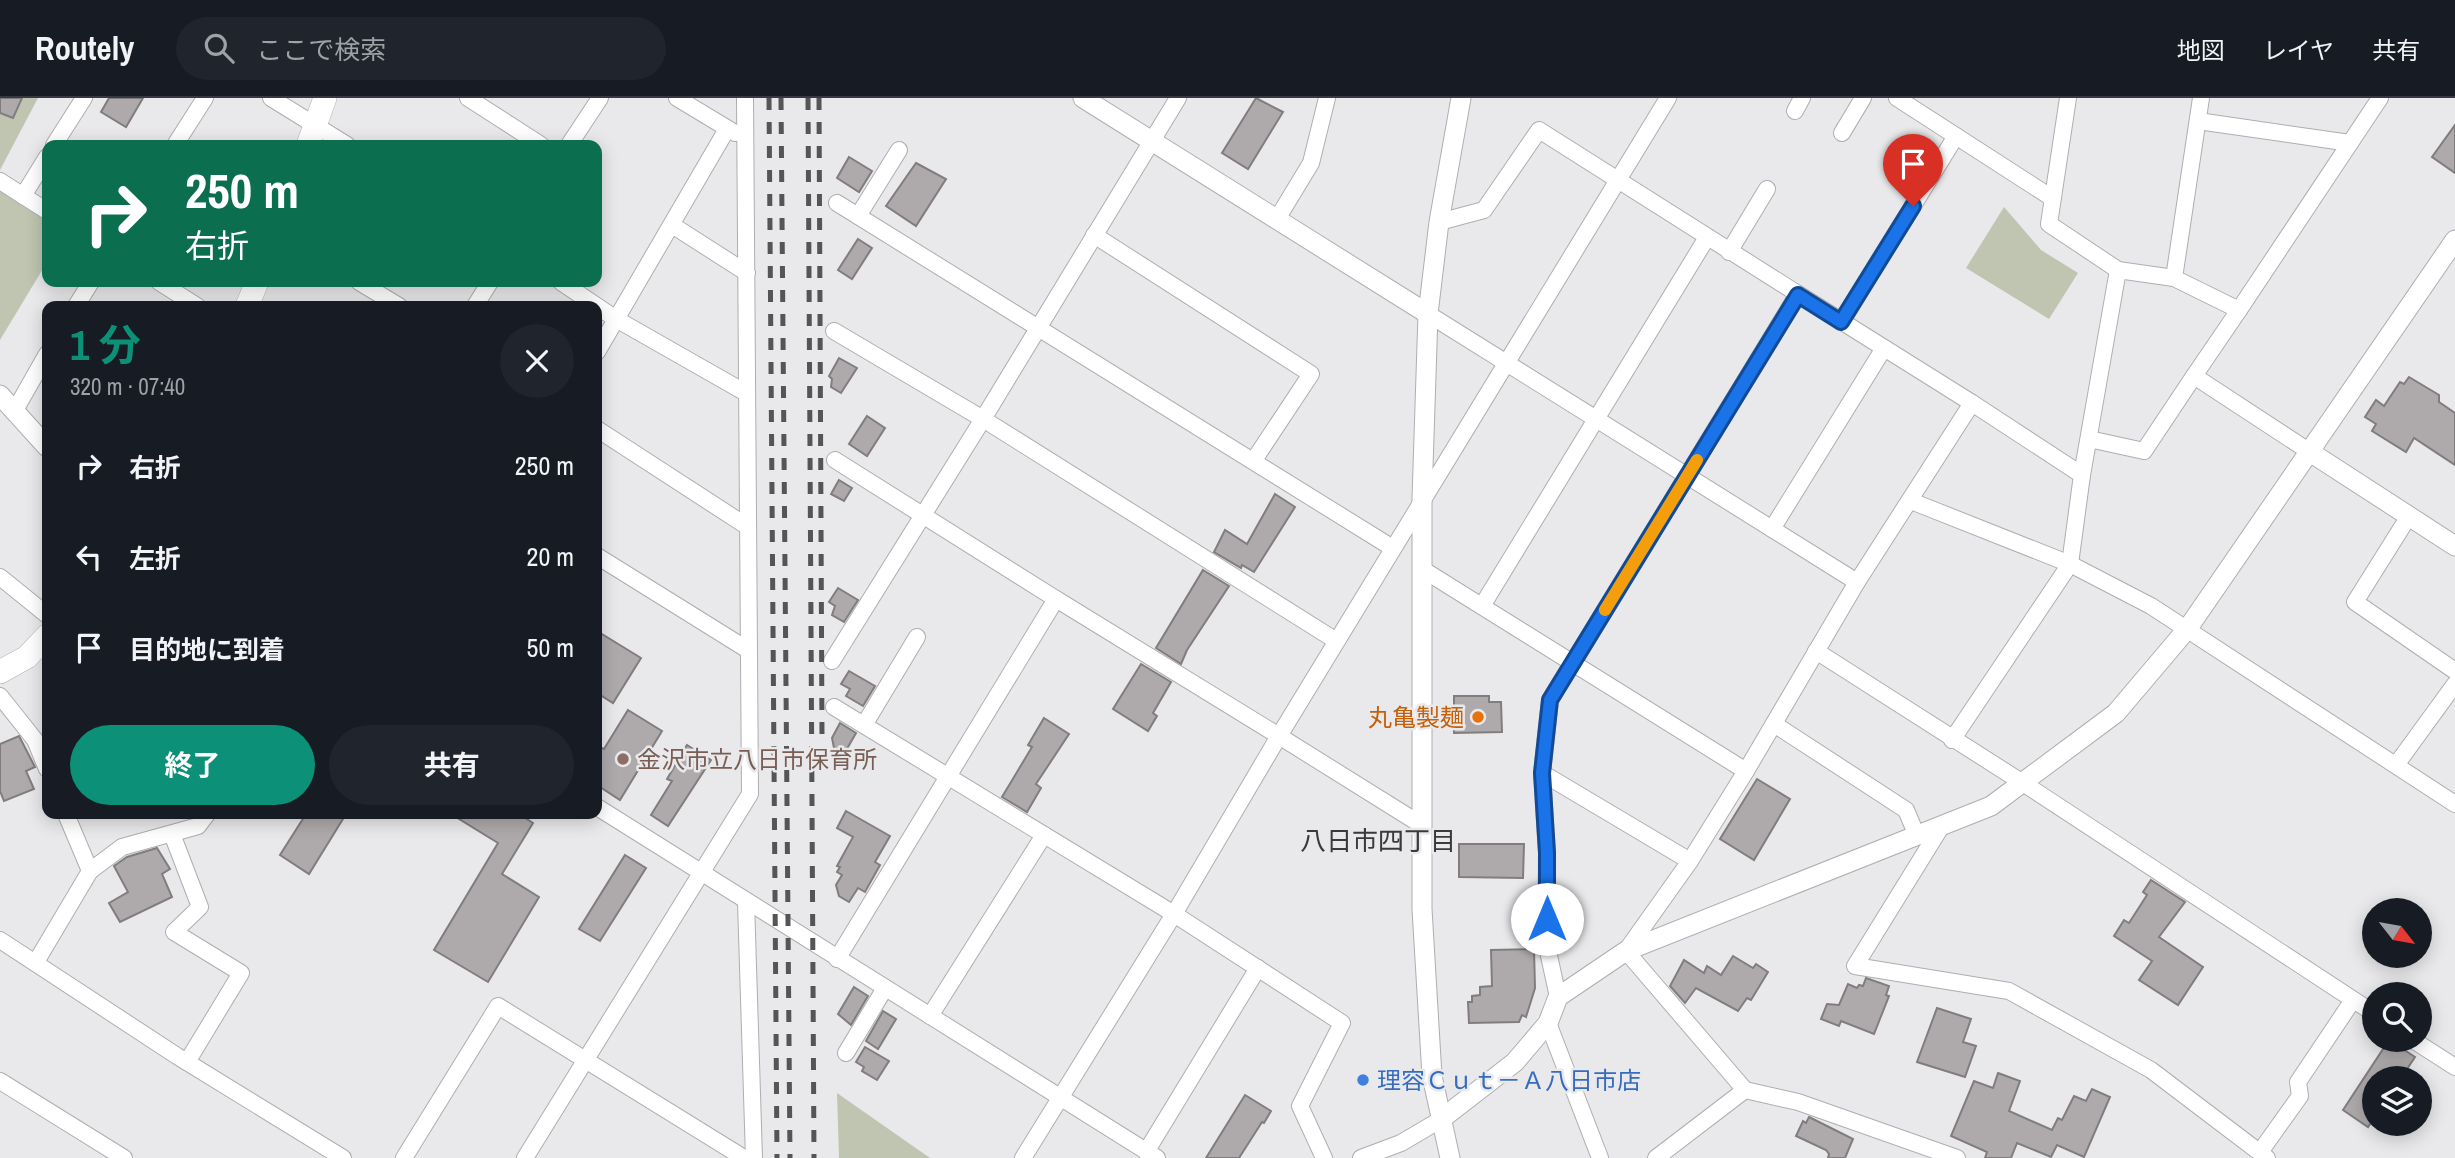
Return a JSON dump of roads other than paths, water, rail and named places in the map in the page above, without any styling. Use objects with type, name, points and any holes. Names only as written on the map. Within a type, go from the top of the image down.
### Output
[{"type":"main road","points":[[312,135],[325,98]]},
{"type":"main road","points":[[0,673],[27,657],[42,641]]},
{"type":"street","points":[[57,140],[84,98]]},
{"type":"street","points":[[179,140],[205,98]]},
{"type":"street","points":[[271,98],[312,135],[330,140]]},
{"type":"street","points":[[468,98],[533,140]]},
{"type":"street","points":[[572,140],[600,98]]},
{"type":"street","points":[[677,98],[727,130],[745,137]]},
{"type":"street","points":[[525,1158],[704,873],[750,794],[745,98]]},
{"type":"street","points":[[1083,98],[1857,582]]},
{"type":"street","points":[[832,661],[1040,328],[1178,98]]},
{"type":"street","points":[[1277,219],[1311,163],[1327,98]]},
{"type":"street","points":[[1450,1158],[1432,1076],[1427,1003],[1420,824],[1422,498],[1428,314],[1439,222],[1461,98]]},
{"type":"street","points":[[1023,1158],[1174,914],[1391,547],[1668,98]]},
{"type":"street","points":[[1842,133],[1863,98]]},
{"type":"street","points":[[2068,98],[2049,223],[2118,270],[2174,278],[2239,310]]},
{"type":"street","points":[[2174,278],[2201,98]]},
{"type":"street","points":[[2089,439],[2144,451],[2380,98]]},
{"type":"street","points":[[1907,100],[1956,136],[2052,198]]},
{"type":"street","points":[[2197,121],[2350,143]]},
{"type":"street","points":[[602,344],[727,130]]},
{"type":"street","points":[[1439,222],[1484,209],[1539,130],[1706,239],[1972,403],[2082,475]]},
{"type":"street","points":[[1841,322],[1956,136]]},
{"type":"street","points":[[858,216],[899,150]]},
{"type":"street","points":[[23,196],[42,165]]},
{"type":"street","points":[[0,181],[42,208]]},
{"type":"street","points":[[1729,252],[1768,189]]},
{"type":"street","points":[[837,203],[1391,547]]},
{"type":"street","points":[[672,225],[747,274]]},
{"type":"street","points":[[1094,236],[1311,374],[1254,460]]},
{"type":"street","points":[[1482,606],[1706,239]]},
{"type":"street","points":[[1361,1158],[1401,1143],[1440,1119],[1515,1062],[1548,1023],[1559,997],[1626,951],[1991,806],[2116,713],[2189,628],[2455,240]]},
{"type":"street","points":[[1952,740],[2070,564],[2082,475],[2118,270]]},
{"type":"street","points":[[167,287],[189,301]]},
{"type":"street","points":[[367,287],[390,301]]},
{"type":"street","points":[[569,287],[590,301]]},
{"type":"street","points":[[1559,997],[1546,942],[1547,853],[1542,773],[1550,700],[1798,295]]},
{"type":"street","points":[[602,309],[746,393]]},
{"type":"street","points":[[834,331],[983,419],[1335,640]]},
{"type":"street","points":[[1772,529],[1884,348]]},
{"type":"street","points":[[14,412],[42,363]]},
{"type":"street","points":[[2194,376],[2455,546]]},
{"type":"street","points":[[0,395],[42,442]]},
{"type":"street","points":[[1626,951],[1689,861],[1746,771],[1857,582],[1972,403]]},
{"type":"street","points":[[602,432],[748,527]]},
{"type":"street","points":[[835,460],[1420,824]]},
{"type":"street","points":[[1911,500],[2070,564],[2189,628],[2455,804]]},
{"type":"street","points":[[2409,516],[2355,602],[2455,671]]},
{"type":"street","points":[[602,559],[748,650]]},
{"type":"street","points":[[1422,569],[1746,771]]},
{"type":"street","points":[[0,577],[42,611]]},
{"type":"street","points":[[837,959],[1056,599]]},
{"type":"street","points":[[863,725],[917,637]]},
{"type":"street","points":[[1816,652],[2024,783],[2362,1006]]},
{"type":"street","points":[[2396,765],[2455,684]]},
{"type":"street","points":[[0,696],[35,740],[42,757]]},
{"type":"street","points":[[834,707],[1174,914],[1342,1023],[1300,1106],[1324,1158]]},
{"type":"street","points":[[1774,724],[1906,810],[1917,836]]},
{"type":"street","points":[[1542,773],[1689,861]]},
{"type":"street","points":[[602,810],[1150,1155],[1258,968]]},
{"type":"street","points":[[68,819],[90,871]]},
{"type":"street","points":[[36,962],[90,871],[122,848],[198,827],[204,819]]},
{"type":"street","points":[[1941,827],[1855,966],[2009,992],[2151,1070],[2263,1155],[2301,1096],[2298,1082],[2353,1000]]},
{"type":"street","points":[[172,834],[201,907],[174,932],[241,973],[187,1062]]},
{"type":"street","points":[[930,1016],[1044,835]]},
{"type":"street","points":[[746,902],[754,1158]]},
{"type":"street","points":[[0,940],[187,1062],[343,1158]]},
{"type":"street","points":[[1626,951],[1745,1090],[1798,1102],[1957,1158]]},
{"type":"street","points":[[846,1053],[885,988]]},
{"type":"street","points":[[404,1158],[498,1006],[744,1158]]},
{"type":"street","points":[[1548,1023],[1600,1158]]},
{"type":"street","points":[[2432,1052],[2455,1067]]},
{"type":"street","points":[[0,1081],[124,1158]]},
{"type":"street","points":[[1656,1158],[1745,1090]]},
{"type":"railway","points":[[769,98],[777,1158]]},
{"type":"railway","points":[[781,98],[790,1158]]},
{"type":"railway","points":[[808,98],[814,1158]]},
{"type":"railway","points":[[819,98],[822,738]]},
{"type":"place","name":"丸亀製麺","points":[[1478,717]]},
{"type":"place","name":"金沢市立八日市保育所","points":[[623,759]]},
{"type":"place","name":"理容Ｃｕｔ－Ａ八日市店","points":[[1363,1080]]},
{"type":"district","name":"八日市四丁目","points":[[1378,840]]}]
